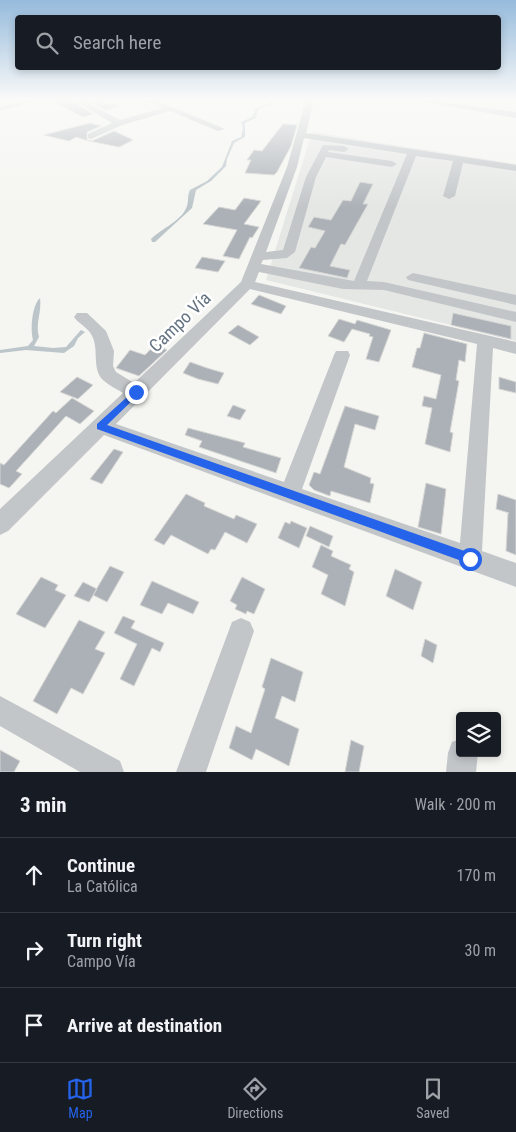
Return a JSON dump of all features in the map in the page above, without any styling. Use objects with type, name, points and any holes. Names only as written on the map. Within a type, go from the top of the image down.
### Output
[{"type":"street","name":"Campo Vía","points":[[0,524],[247,284],[257,262],[302,136]]},
{"type":"street","points":[[309,136],[516,168]]},
{"type":"street","points":[[257,262],[287,254],[311,177],[321,157],[326,147],[329,146],[390,164],[332,162],[321,157]]},
{"type":"street","points":[[359,285],[413,152]]},
{"type":"street","points":[[449,196],[459,159]]},
{"type":"street","points":[[311,177],[320,178],[332,162]]},
{"type":"street","points":[[265,239],[292,242]]},
{"type":"street","points":[[257,262],[343,285],[384,286],[516,317]]},
{"type":"street","points":[[413,277],[516,300]]},
{"type":"street","points":[[247,284],[516,348]]},
{"type":"street","points":[[82,317],[98,331],[106,351],[105,366],[109,376],[136,392]]},
{"type":"street","points":[[470,559],[485,341]]},
{"type":"street","points":[[290,494],[342,355]]},
{"type":"street","points":[[100,426],[516,575]]},
{"type":"street","points":[[191,772],[241,631]]},
{"type":"street","points":[[0,710],[109,772]]},
{"type":"street","points":[[461,772],[463,757]]},
{"type":"shaded area","points":[[245,136],[234,143],[226,166],[211,181],[196,190],[192,208],[155,242],[152,242],[151,239],[155,235],[181,216],[188,204],[190,190],[207,181],[222,167],[232,141]]},
{"type":"shaded area","points":[[311,136],[338,136],[516,164],[516,341],[266,280]]},
{"type":"shaded area","points":[[40,298],[39,337],[34,346],[66,347],[81,330],[85,332],[78,338],[74,346],[64,353],[26,350],[0,353],[0,350],[28,346],[33,340],[32,318],[37,301]]},
{"type":"building","points":[[48,136],[87,136],[87,140],[92,141],[103,136],[125,136],[133,140],[119,147],[89,141],[76,137],[69,141]]},
{"type":"building","points":[[274,136],[294,136],[291,146],[274,175],[245,173],[251,160],[247,160],[254,150],[262,151]]},
{"type":"building","points":[[360,182],[373,184],[363,204],[368,204],[345,245],[341,244],[330,266],[350,270],[347,278],[299,268],[311,247],[315,248],[325,231],[308,227],[314,217],[331,220],[343,200],[351,201]]},
{"type":"building","points":[[244,198],[261,201],[244,224],[259,227],[252,238],[250,237],[239,259],[223,256],[237,230],[203,224],[219,207],[235,210]]},
{"type":"building","points":[[202,257],[225,261],[218,272],[195,268]]},
{"type":"building","points":[[259,295],[286,306],[281,314],[251,304]]},
{"type":"building","points":[[453,313],[511,326],[511,339],[451,325]]},
{"type":"building","points":[[339,319],[355,324],[357,320],[391,330],[379,362],[366,359],[373,337],[369,336],[370,334],[352,329],[344,342],[328,336]]},
{"type":"building","points":[[238,325],[259,337],[250,345],[228,333]]},
{"type":"building","points":[[424,333],[467,344],[465,362],[459,360],[456,380],[459,381],[450,432],[453,433],[450,452],[425,444],[432,408],[422,406],[424,396],[436,399],[441,375],[412,367],[417,348],[420,348]]},
{"type":"building","points":[[161,338],[167,344],[163,348],[167,350],[139,376],[116,368],[130,350],[145,355]]},
{"type":"building","points":[[190,362],[224,373],[218,384],[198,379],[183,373]]},
{"type":"building","points":[[77,377],[93,385],[78,399],[60,392]]},
{"type":"building","points":[[499,377],[516,382],[516,393],[499,389]]},
{"type":"building","points":[[72,398],[94,411],[80,424],[66,416],[16,471],[22,474],[9,488],[0,484],[0,463],[4,465],[53,411],[56,413]]},
{"type":"building","points":[[233,405],[246,410],[240,420],[227,416]]},
{"type":"building","points":[[345,406],[379,416],[375,430],[355,424],[344,467],[371,478],[370,483],[374,484],[370,503],[331,491],[330,496],[314,490],[309,485],[314,472],[320,474]]},
{"type":"building","points":[[188,428],[245,443],[243,447],[281,458],[276,473],[199,447],[202,441],[185,435]]},
{"type":"building","points":[[114,449],[123,452],[102,484],[90,479]]},
{"type":"building","points":[[426,483],[446,489],[441,534],[418,527]]},
{"type":"building","points":[[186,494],[205,503],[204,506],[234,519],[236,515],[257,524],[247,543],[225,532],[215,550],[211,549],[208,554],[171,535],[164,545],[154,540]]},
{"type":"building","points":[[498,494],[516,500],[516,555],[506,551],[509,513],[496,509]]},
{"type":"building","points":[[291,521],[307,528],[299,548],[278,538],[285,522],[290,524]]},
{"type":"building","points":[[310,526],[333,536],[329,547],[306,536]]},
{"type":"building","points":[[321,545],[333,551],[331,556],[351,565],[349,569],[354,572],[345,606],[321,594],[328,575],[312,567]]},
{"type":"building","points":[[110,566],[124,572],[107,602],[93,595]]},
{"type":"building","points":[[395,569],[422,582],[413,610],[386,596]]},
{"type":"building","points":[[41,577],[58,585],[55,590],[66,595],[45,628],[16,614]]},
{"type":"building","points":[[242,577],[265,589],[254,614],[247,611],[246,614],[235,609],[237,605],[230,601]]},
{"type":"building","points":[[152,581],[199,602],[193,614],[168,603],[162,614],[140,605]]},
{"type":"building","points":[[83,582],[97,589],[89,602],[74,596]]},
{"type":"building","points":[[123,616],[135,621],[131,628],[164,643],[160,652],[152,648],[134,686],[120,679],[137,644],[114,633]]},
{"type":"building","points":[[79,620],[105,632],[95,649],[105,653],[83,694],[71,688],[57,714],[33,701]]},
{"type":"building","points":[[425,639],[437,645],[433,663],[421,656]]},
{"type":"building","points":[[271,658],[303,672],[295,702],[282,696],[275,718],[299,729],[289,766],[256,749],[252,760],[229,748],[236,726],[251,733],[265,689],[262,687]]},
{"type":"building","points":[[351,740],[364,746],[359,772],[345,772]]},
{"type":"building","points":[[0,750],[20,761],[14,772],[0,772]]},
{"type":"route","points":[[136,392],[100,426],[470,559]]}]
